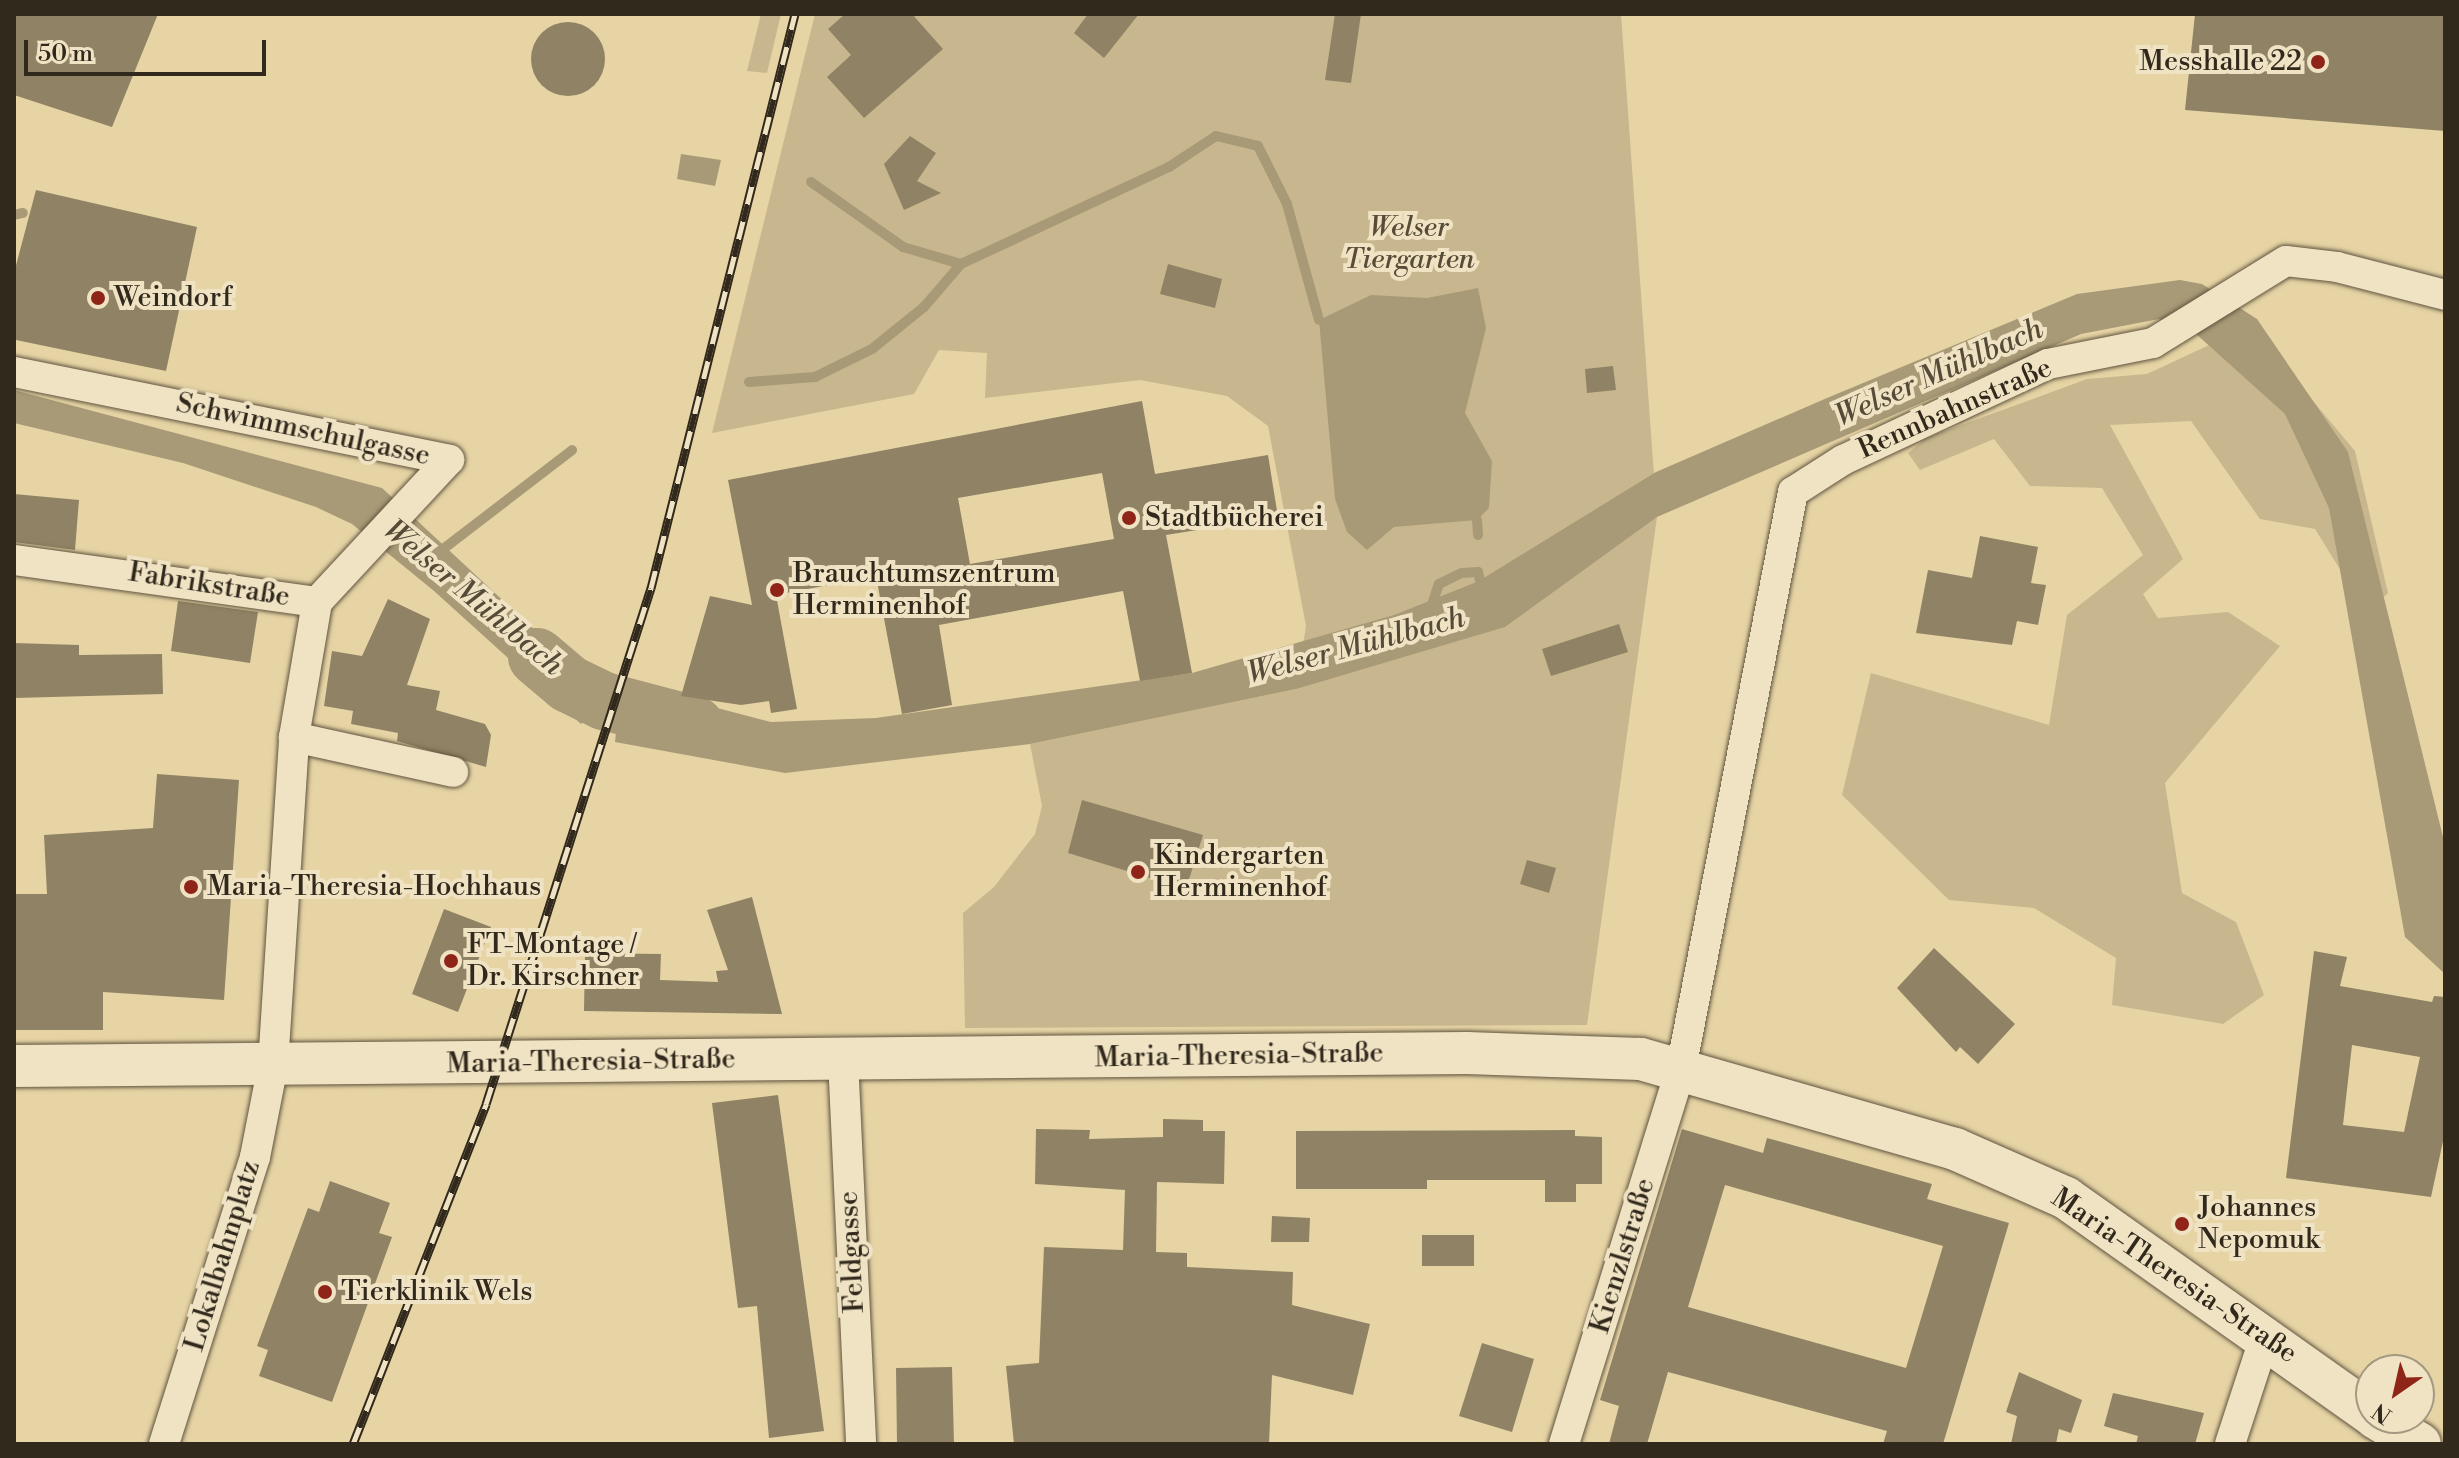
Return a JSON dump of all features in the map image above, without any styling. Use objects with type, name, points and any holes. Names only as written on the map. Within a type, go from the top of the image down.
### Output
[{"type":"main road","name":"Maria-Theresia-Straße","points":[[14,1066],[1566,1054],[1681,1069],[1955,1149],[2066,1198],[2266,1334],[2355,1402]]},
{"type":"street","name":"Rennbahnstraße","points":[[1681,1069],[1793,492],[1911,425],[2048,364],[2153,343],[2286,261],[2337,267],[2445,295]]},
{"type":"street","name":"Schwimmschulgasse","points":[[14,372],[449,460],[349,563],[317,602]]},
{"type":"street","name":"Fabrikstraße","points":[[14,560],[317,602],[294,737],[273,1065]]},
{"type":"street","points":[[294,737],[453,772]]},
{"type":"street","name":"Feldgasse","points":[[843,1059],[861,1444]]},
{"type":"street","name":"Lokalbahnplatz","points":[[164,1444],[255,1157],[273,1065]]},
{"type":"street","name":"Kienzlstraße","points":[[1564,1444],[1681,1069]]},
{"type":"street","points":[[2230,1444],[2266,1334]]},
{"type":"green space","points":[[761,14],[781,14],[767,73],[747,71]]},
{"type":"green space","name":"Welser Tiergarten","points":[[815,14],[1621,14],[1657,517],[1587,1025],[965,1028],[963,913],[994,887],[1035,834],[1042,806],[1030,744],[1296,689],[1306,626],[1268,426],[1227,396],[1140,380],[985,398],[987,353],[939,350],[914,394],[712,433]]},
{"type":"green space","points":[[2250,326],[2355,451],[2388,593],[2367,613],[2315,529],[2260,519],[2191,421],[2110,425],[2183,559],[2143,594],[2158,618],[2228,612],[2280,646],[2165,783],[2182,893],[2236,922],[2264,995],[2223,1024],[2112,1005],[2116,958],[2034,908],[1949,900],[1842,795],[1871,673],[2049,725],[2067,615],[2143,555],[2102,488],[2030,486],[1994,439],[1920,470],[1908,453],[1926,438],[2087,379],[2147,374]]},
{"type":"water","points":[[681,154],[721,160],[715,186],[677,179]]},
{"type":"water","points":[[2180,280],[2202,284],[2257,319],[2348,452],[2445,845],[2445,974],[2405,937],[2329,508],[2285,414],[2195,333],[2159,319],[2081,334],[1657,517],[1505,627],[1296,689],[1030,744],[785,773],[615,742],[621,683],[581,724],[434,591],[352,524],[316,507],[183,463],[14,423],[14,390],[382,488],[580,672],[771,722],[876,718],[1192,673],[1394,615],[1479,581],[1656,472],[1827,398],[2077,294]]},
{"type":"water","points":[[1478,288],[1486,328],[1465,413],[1492,461],[1489,508],[1477,520],[1394,527],[1367,550],[1347,532],[1335,499],[1319,320],[1371,295],[1427,298]]},
{"type":"building","points":[[14,14],[158,14],[112,127],[14,95]]},
{"type":"building","points":[[845,14],[912,14],[943,49],[864,118],[827,77],[851,55],[828,29]]},
{"type":"building","points":[[1088,14],[1139,14],[1104,58],[1074,33]]},
{"type":"building","points":[[1335,14],[1361,14],[1351,83],[1325,80]]},
{"type":"building","name":"Messhalle 22","points":[[2195,14],[2445,14],[2445,131],[2185,110]]},
{"type":"building","points":[[561,22],[575,22],[589,28],[599,38],[605,59],[599,80],[589,90],[575,96],[561,96],[547,90],[537,80],[531,66],[531,52],[537,38],[547,28]]},
{"type":"building","points":[[910,136],[936,153],[917,181],[941,193],[904,210],[884,164]]},
{"type":"building","name":"Weindorf","points":[[36,190],[197,227],[166,371],[16,340],[14,273]]},
{"type":"building","points":[[1168,264],[1222,279],[1215,308],[1160,294]]},
{"type":"building","points":[[1613,366],[1616,390],[1587,393],[1585,369]]},
{"type":"building","points":[[1142,401],[1155,474],[1268,455],[1278,517],[1166,535],[1192,673],[1140,681],[1123,591],[939,625],[952,705],[902,714],[876,576],[776,595],[797,709],[771,713],[769,701],[741,705],[681,696],[710,596],[752,605],[728,480]],"holes":[[[1102,473],[1114,539],[970,564],[958,498]]]},
{"type":"building","points":[[14,494],[79,500],[75,550],[14,542]]},
{"type":"building","points":[[1980,536],[2038,547],[2031,583],[2046,585],[2038,625],[2017,621],[2012,645],[1916,633],[1928,570],[1972,578]]},
{"type":"building","points":[[388,599],[430,619],[407,685],[440,691],[436,710],[485,724],[491,735],[486,767],[397,741],[398,733],[351,724],[353,711],[324,706],[332,651],[362,656]]},
{"type":"building","points":[[178,601],[258,612],[250,663],[171,651]]},
{"type":"building","points":[[1619,624],[1628,652],[1551,676],[1542,649]]},
{"type":"building","points":[[14,643],[79,645],[79,655],[162,654],[163,694],[14,698]]},
{"type":"building","points":[[157,774],[239,780],[224,1000],[103,992],[103,1030],[14,1030],[14,894],[47,894],[44,835],[153,828]]},
{"type":"building","points":[[1082,800],[1203,835],[1186,889],[1068,853]]},
{"type":"building","points":[[1527,860],[1556,868],[1549,893],[1520,884]]},
{"type":"building","points":[[752,897],[782,1014],[584,1011],[585,953],[661,954],[660,980],[718,982],[716,971],[728,970],[707,910]]},
{"type":"building","name":"FT-Montage / Dr. Kirschner","points":[[444,909],[491,927],[458,1012],[412,994]]},
{"type":"building","points":[[1934,948],[2015,1024],[1978,1064],[1960,1047],[1956,1052],[1897,988]]},
{"type":"building","points":[[2314,951],[2347,957],[2340,986],[2432,1002],[2434,996],[2445,997],[2445,1132],[2431,1197],[2286,1178]],"holes":[[[2352,1045],[2420,1057],[2404,1132],[2343,1125]]]},
{"type":"building","points":[[778,1095],[824,1431],[769,1438],[757,1306],[738,1308],[712,1103]]},
{"type":"building","points":[[1163,1119],[1203,1120],[1203,1131],[1225,1131],[1224,1184],[1157,1182],[1156,1252],[1187,1253],[1187,1267],[1293,1272],[1292,1305],[1370,1324],[1353,1395],[1272,1375],[1269,1444],[1014,1444],[1006,1366],[1039,1363],[1044,1247],[1123,1250],[1125,1190],[1035,1184],[1036,1129],[1090,1130],[1089,1139],[1163,1137]]},
{"type":"building","points":[[1682,1129],[1763,1153],[1767,1138],[1932,1184],[1927,1199],[2009,1223],[1943,1444],[1883,1444],[1887,1431],[1668,1372],[1647,1444],[1609,1444],[1619,1406],[1600,1400]],"holes":[[[1725,1185],[1943,1246],[1906,1368],[1688,1307]]]},
{"type":"building","points":[[1575,1130],[1575,1136],[1602,1137],[1602,1184],[1576,1184],[1576,1202],[1545,1202],[1545,1180],[1427,1180],[1427,1189],[1296,1189],[1296,1131]]},
{"type":"building","name":"Tierklinik Wels","points":[[330,1181],[390,1203],[379,1233],[392,1237],[332,1402],[259,1376],[268,1350],[257,1346],[308,1208],[319,1212]]},
{"type":"building","points":[[1272,1216],[1310,1218],[1309,1242],[1271,1242]]},
{"type":"building","points":[[1422,1235],[1474,1235],[1474,1266],[1422,1266]]},
{"type":"building","points":[[1482,1343],[1534,1359],[1512,1432],[1459,1416]]},
{"type":"building","points":[[952,1367],[954,1444],[897,1444],[896,1368]]},
{"type":"building","points":[[2019,1372],[2082,1400],[2071,1433],[2059,1429],[2056,1444],[2011,1444],[2017,1416],[2006,1412]]},
{"type":"building","points":[[2113,1393],[2204,1413],[2195,1444],[2136,1444],[2138,1436],[2104,1426]]},
{"type":"waterway","points":[[749,382],[815,377],[872,349],[924,307],[961,264],[1169,167],[1216,136],[1258,146],[1287,204],[1319,320]]},
{"type":"waterway","points":[[811,182],[903,247],[961,264]]},
{"type":"waterway","points":[[14,215],[23,213]]},
{"type":"waterway","points":[[438,553],[572,450]]},
{"type":"waterway","points":[[1477,520],[1478,535]]},
{"type":"waterway","points":[[1430,611],[1439,584],[1462,573],[1478,572],[1483,593]]},
{"type":"waterway","name":"Welser Mühlbach","points":[[537,657],[569,684],[604,701],[695,725]]},
{"type":"railway","points":[[353,1444],[486,1104],[651,588],[795,14]]},
{"type":"place","name":"Messhalle 22","points":[[2318,62]]},
{"type":"place","name":"Weindorf","points":[[98,298]]},
{"type":"place","name":"Stadtbücherei","points":[[1129,518]]},
{"type":"place","name":"Brauchtumszentrum Herminenhof","points":[[777,590]]},
{"type":"place","name":"Kindergarten Herminenhof","points":[[1138,872]]},
{"type":"place","name":"Maria-Theresia-Hochhaus","points":[[191,887]]},
{"type":"place","name":"FT-Montage / Dr. Kirschner","points":[[451,961]]},
{"type":"place","name":"Johannes Nepomuk","points":[[2182,1224]]},
{"type":"place","name":"Tierklinik Wels","points":[[325,1292]]}]
